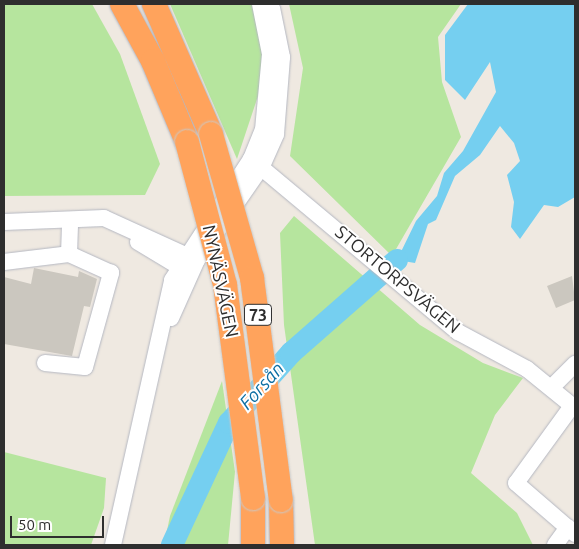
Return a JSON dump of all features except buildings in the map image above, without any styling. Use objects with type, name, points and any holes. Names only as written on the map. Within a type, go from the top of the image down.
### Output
[{"type":"highway","name":"NYNÄSVÄGEN","points":[[122,4],[153,61],[187,142],[225,285],[252,498],[253,545]]},
{"type":"highway","name":"NYNÄSVÄGEN","points":[[154,4],[211,134],[252,278],[281,500],[282,545]]},
{"type":"street","points":[[257,162],[269,94],[270,54],[260,4]]},
{"type":"street","points":[[113,545],[153,365],[188,264],[276,134],[282,91],[279,29],[270,4]]},
{"type":"street","name":"STORTORPSVÄGEN","points":[[257,162],[356,244],[423,305],[458,332],[552,387],[574,407]]},
{"type":"street","points":[[4,222],[70,220],[124,234],[188,264]]},
{"type":"street","points":[[69,254],[70,220]]},
{"type":"street","points":[[4,262],[69,254],[111,273],[85,367],[45,363]]},
{"type":"street","points":[[552,387],[575,364]]},
{"type":"street","points":[[555,545],[571,531],[516,483],[574,407]]},
{"type":"green space","points":[[4,4],[92,4],[120,54],[160,164],[145,195],[4,196]]},
{"type":"green space","points":[[170,4],[252,4],[255,9],[262,55],[259,93],[237,159]]},
{"type":"green space","points":[[289,4],[461,4],[438,37],[442,82],[461,137],[392,256],[290,156],[303,68]]},
{"type":"green space","points":[[294,216],[420,325],[483,363],[523,378],[495,415],[471,473],[517,513],[533,545],[315,545],[284,325],[280,233]]},
{"type":"green space","points":[[222,381],[235,472],[228,545],[164,545],[170,516]]},
{"type":"green space","points":[[4,452],[106,478],[104,508],[91,545],[4,545]]},
{"type":"water","points":[[468,4],[575,4],[575,197],[558,207],[544,205],[520,239],[511,227],[514,202],[507,175],[520,161],[514,143],[500,126],[480,155],[455,176],[436,220],[428,224],[415,263],[397,260],[416,221],[437,196],[444,173],[463,151],[496,92],[490,62],[465,100],[445,80],[445,35]]},
{"type":"waterway","name":"Forsån","points":[[172,545],[229,423],[291,353],[397,260]]}]
